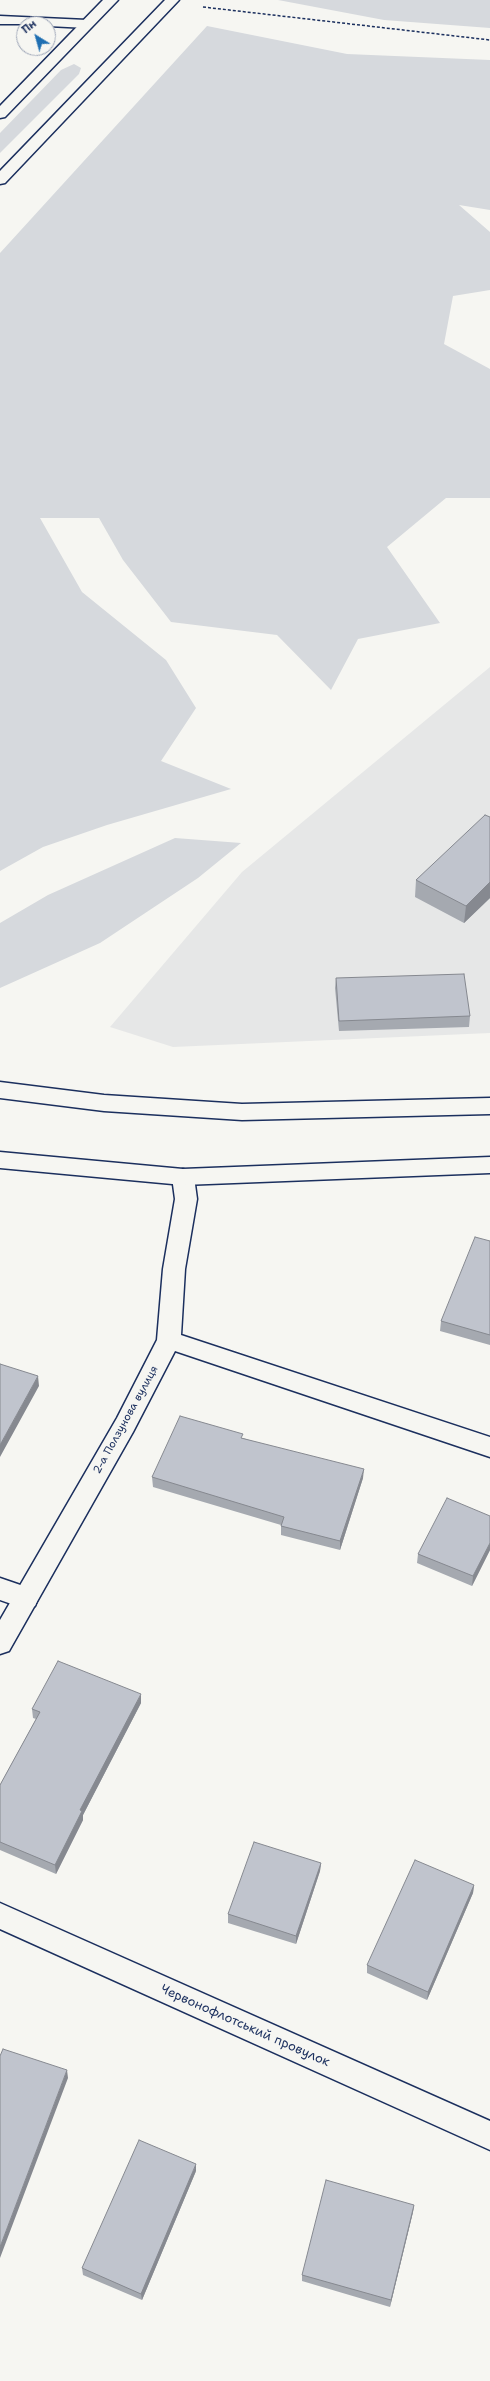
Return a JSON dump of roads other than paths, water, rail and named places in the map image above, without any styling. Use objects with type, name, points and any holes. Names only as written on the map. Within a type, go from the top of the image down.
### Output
[{"type":"main road","points":[[0,114],[110,0]]},
{"type":"main road","points":[[0,180],[170,2]]},
{"type":"main road","points":[[0,20],[87,24]]},
{"type":"main road","points":[[0,1090],[104,1102],[242,1112],[490,1106]]},
{"type":"main road","points":[[0,1160],[183,1177],[490,1165]]},
{"type":"main road","name":"2-а Ползунова вулиця","points":[[0,1643],[125,1425],[169,1340],[174,1269],[186,1199],[183,1177]]},
{"type":"main road","points":[[169,1340],[490,1446]]},
{"type":"main road","points":[[0,1589],[26,1598]]},
{"type":"main road","name":"Червонофлотський провулок","points":[[0,1916],[490,2136]]}]
